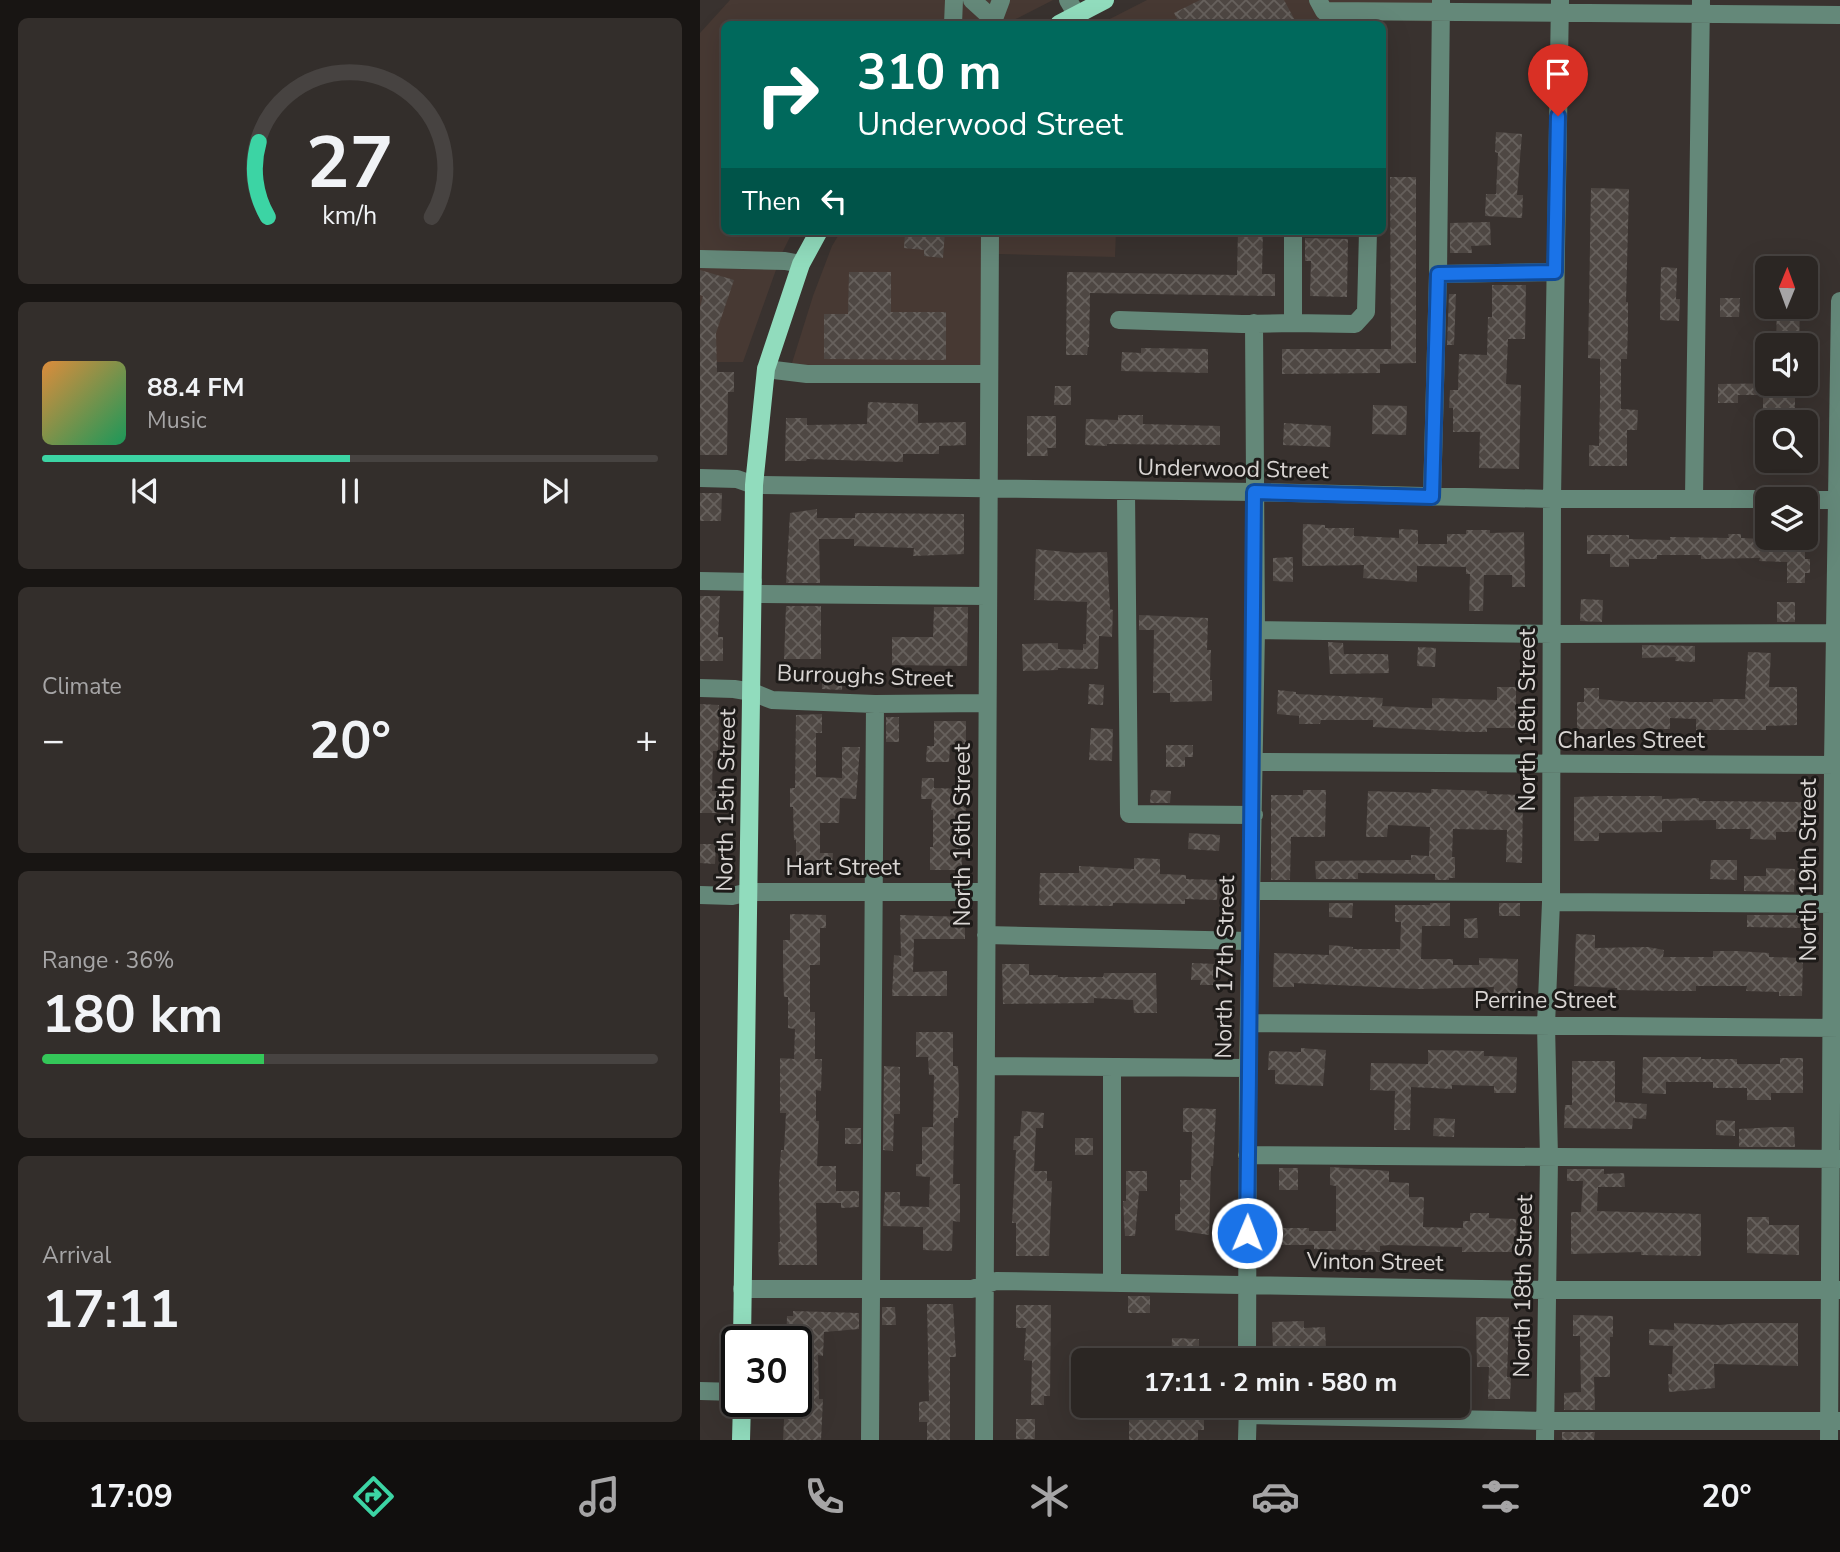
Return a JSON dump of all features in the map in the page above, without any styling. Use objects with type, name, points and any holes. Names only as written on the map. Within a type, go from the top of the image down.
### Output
[{"type":"main road","points":[[1072,8],[1105,0]]},
{"type":"main road","name":"North 15th Street","points":[[742,1326],[754,485],[766,369],[801,264],[817,235]]},
{"type":"main road","points":[[741,1417],[741,1440]]},
{"type":"street","points":[[953,21],[954,0]]},
{"type":"street","points":[[972,0],[992,21]]},
{"type":"street","points":[[993,21],[1001,0]]},
{"type":"street","points":[[1318,0],[1324,11],[1441,6],[1701,7],[1840,15]]},
{"type":"street","points":[[1432,497],[1441,6]]},
{"type":"street","name":"North 18th Street","points":[[1545,1440],[1549,1158],[1546,1025],[1551,897],[1552,499],[1560,6]]},
{"type":"street","points":[[1694,498],[1701,7]]},
{"type":"street","name":"North 16th Street","points":[[984,1440],[990,235]]},
{"type":"street","points":[[1293,235],[1293,323]]},
{"type":"street","points":[[1119,320],[1355,324],[1366,312],[1368,235]]},
{"type":"street","points":[[700,260],[785,261],[801,264]]},
{"type":"street","points":[[1438,274],[1555,272]]},
{"type":"street","name":"North 19th Street","points":[[1829,1440],[1835,1421],[1835,899],[1840,301]]},
{"type":"street","name":"North 17th Street","points":[[1247,1348],[1249,941],[1254,815],[1256,630],[1254,323]]},
{"type":"street","points":[[766,369],[807,374],[989,374]]},
{"type":"street","name":"Underwood Street","points":[[700,478],[737,479],[754,485],[1552,499],[1755,499]]},
{"type":"street","points":[[1126,492],[1129,814],[1254,815]]},
{"type":"street","points":[[1818,500],[1839,500]]},
{"type":"street","points":[[700,581],[753,588],[988,596]]},
{"type":"street","points":[[1256,630],[1552,634],[1837,633]]},
{"type":"street","name":"Burroughs Street","points":[[700,688],[752,692],[772,700],[874,704],[988,703]]},
{"type":"street","points":[[870,1440],[874,704]]},
{"type":"street","name":"Charles Street","points":[[1255,762],[1837,765]]},
{"type":"street","name":"Hart Street","points":[[700,895],[732,895],[750,891],[986,892]]},
{"type":"street","points":[[1251,891],[1835,899]]},
{"type":"street","points":[[986,935],[1249,941]]},
{"type":"street","name":"Perrine Street","points":[[1250,1023],[1836,1028]]},
{"type":"street","points":[[987,1066],[1248,1068]]},
{"type":"street","points":[[1112,1067],[1112,1283]]},
{"type":"street","points":[[1248,1155],[1835,1159]]},
{"type":"street","name":"Vinton Street","points":[[742,1289],[972,1289],[996,1281],[1547,1290],[1836,1290]]},
{"type":"street","points":[[700,1391],[721,1392]]},
{"type":"street","points":[[1247,1440],[1248,1418]]},
{"type":"street","points":[[1464,1418],[1545,1421],[1835,1421]]},
{"type":"shaded area","points":[[730,0],[1053,0],[1012,21],[721,21],[721,235],[791,235],[743,362],[700,362],[700,33]]},
{"type":"shaded area","points":[[1147,0],[1448,0],[1448,22],[1332,19],[1106,21]]},
{"type":"shaded area","points":[[839,235],[1116,235],[1115,257],[998,254],[998,375],[787,379],[832,246]]},
{"type":"building","points":[[1200,0],[1284,0],[1295,21],[1178,21],[1174,13]]},
{"type":"building","points":[[1496,132],[1522,134],[1517,195],[1523,195],[1522,218],[1485,216],[1486,194],[1496,194]]},
{"type":"building","points":[[1390,177],[1416,177],[1416,363],[1380,364],[1380,373],[1282,374],[1282,349],[1391,349]]},
{"type":"building","points":[[1591,188],[1629,189],[1627,359],[1621,359],[1621,409],[1638,410],[1637,430],[1627,430],[1627,466],[1589,466],[1589,445],[1599,446],[1600,401],[1600,359],[1588,358]]},
{"type":"building","points":[[1490,222],[1491,245],[1471,246],[1472,253],[1450,253],[1450,223]]},
{"type":"building","points":[[905,235],[945,235],[943,258],[924,256],[924,250],[904,248]]},
{"type":"building","points":[[1238,235],[1263,235],[1262,274],[1275,274],[1275,296],[1090,293],[1087,355],[1066,355],[1067,272],[1237,275]]},
{"type":"building","points":[[1305,238],[1348,239],[1347,297],[1310,296],[1311,261],[1305,261]]},
{"type":"building","points":[[1661,267],[1677,268],[1676,299],[1680,299],[1679,321],[1660,320]]},
{"type":"building","points":[[700,270],[734,280],[716,333],[717,372],[734,372],[734,392],[728,392],[727,455],[700,455],[700,307],[703,296],[700,295]]},
{"type":"building","points":[[849,272],[891,272],[891,312],[946,312],[946,360],[824,359],[824,314],[848,314]]},
{"type":"building","points":[[1492,285],[1526,285],[1525,339],[1508,339],[1506,384],[1521,385],[1519,469],[1479,468],[1480,432],[1453,432],[1453,408],[1449,408],[1450,390],[1458,390],[1459,354],[1487,355],[1488,317],[1492,317]]},
{"type":"building","points":[[1449,294],[1456,294],[1454,345],[1447,345]]},
{"type":"building","points":[[1720,298],[1740,298],[1739,317],[1720,317]]},
{"type":"building","points":[[1777,319],[1800,319],[1799,333],[1776,333]]},
{"type":"building","points":[[1141,348],[1208,349],[1208,373],[1121,371],[1122,352],[1141,353]]},
{"type":"building","points":[[1718,384],[1755,384],[1755,395],[1738,395],[1738,403],[1718,403]]},
{"type":"building","points":[[1055,386],[1071,386],[1071,405],[1054,405]]},
{"type":"building","points":[[1763,396],[1795,396],[1795,410],[1763,410]]},
{"type":"building","points":[[868,402],[918,404],[918,423],[966,422],[966,445],[939,446],[939,454],[903,454],[903,462],[807,459],[785,461],[786,418],[807,418],[807,425],[867,424]]},
{"type":"building","points":[[1373,405],[1407,406],[1406,435],[1372,434]]},
{"type":"building","points":[[1118,415],[1143,415],[1143,424],[1220,426],[1220,445],[1085,445],[1086,419],[1118,420]]},
{"type":"building","points":[[1027,416],[1056,416],[1056,448],[1047,448],[1048,456],[1027,456]]},
{"type":"building","points":[[1284,423],[1331,426],[1330,447],[1283,445]]},
{"type":"building","points":[[700,493],[722,493],[721,521],[700,521]]},
{"type":"building","points":[[817,509],[817,518],[855,518],[855,513],[964,514],[964,554],[913,556],[914,548],[854,546],[854,539],[819,539],[820,583],[786,583],[790,513]]},
{"type":"building","points":[[1303,524],[1325,525],[1325,528],[1354,528],[1354,536],[1399,538],[1399,529],[1418,530],[1418,544],[1447,544],[1447,534],[1466,534],[1466,530],[1490,530],[1490,533],[1524,532],[1525,587],[1512,587],[1512,575],[1484,575],[1483,611],[1469,611],[1470,574],[1466,574],[1466,567],[1417,566],[1417,582],[1363,578],[1364,565],[1302,566]]},
{"type":"building","points":[[1728,534],[1741,534],[1741,538],[1755,539],[1755,550],[1805,550],[1805,559],[1810,559],[1810,573],[1805,573],[1805,583],[1787,583],[1787,562],[1759,561],[1760,558],[1701,559],[1701,555],[1657,555],[1657,559],[1629,559],[1629,567],[1610,567],[1610,554],[1587,554],[1587,535],[1629,535],[1629,539],[1670,540],[1670,537],[1729,538]]},
{"type":"building","points":[[1036,549],[1075,553],[1107,552],[1110,609],[1113,610],[1112,637],[1099,636],[1098,669],[1023,671],[1022,644],[1058,643],[1058,649],[1083,650],[1083,644],[1086,644],[1087,602],[1034,600]]},
{"type":"building","points":[[1293,557],[1293,582],[1273,581],[1273,558]]},
{"type":"building","points":[[700,596],[720,596],[718,637],[723,637],[723,661],[700,661]]},
{"type":"building","points":[[1581,599],[1603,600],[1602,622],[1580,621]]},
{"type":"building","points":[[1777,602],[1795,602],[1795,622],[1777,622]]},
{"type":"building","points":[[786,606],[821,606],[821,659],[784,659]]},
{"type":"building","points":[[934,607],[968,607],[967,666],[892,665],[892,637],[933,637]]},
{"type":"building","points":[[1139,615],[1208,618],[1207,650],[1211,650],[1212,701],[1170,702],[1170,693],[1153,693],[1154,630],[1139,630]]},
{"type":"building","points":[[1328,642],[1343,643],[1344,654],[1388,654],[1389,673],[1330,674]]},
{"type":"building","points":[[1642,645],[1695,646],[1695,662],[1675,661],[1676,657],[1642,658]]},
{"type":"building","points":[[1418,647],[1436,648],[1435,667],[1417,666]]},
{"type":"building","points":[[1748,652],[1771,653],[1769,687],[1797,687],[1797,725],[1766,726],[1766,730],[1696,730],[1696,719],[1670,718],[1670,729],[1577,729],[1577,702],[1584,702],[1584,688],[1599,688],[1599,699],[1630,702],[1713,702],[1713,699],[1745,699]]},
{"type":"building","points":[[822,671],[843,672],[842,690],[822,689]]},
{"type":"building","points":[[1089,684],[1104,685],[1103,705],[1088,704]]},
{"type":"building","points":[[1497,687],[1516,687],[1516,728],[1487,728],[1487,732],[1468,732],[1373,727],[1373,720],[1321,720],[1320,724],[1299,724],[1299,716],[1277,714],[1278,690],[1296,694],[1383,698],[1382,706],[1432,708],[1432,698],[1497,700]]},
{"type":"building","points":[[700,704],[719,705],[718,751],[713,751],[712,791],[717,791],[717,813],[700,813]]},
{"type":"building","points":[[822,714],[822,733],[816,733],[816,777],[842,778],[842,747],[860,747],[856,799],[840,798],[839,823],[820,823],[820,853],[833,853],[832,869],[815,868],[815,874],[796,874],[796,840],[793,807],[790,807],[790,788],[795,788],[796,715]]},
{"type":"building","points":[[886,717],[899,717],[899,742],[886,742]]},
{"type":"building","points":[[934,721],[966,721],[966,745],[950,745],[949,762],[926,762],[927,746],[934,746]]},
{"type":"building","points":[[1091,728],[1113,729],[1112,761],[1089,760]]},
{"type":"building","points":[[1166,745],[1193,745],[1193,757],[1185,757],[1185,767],[1166,767]]},
{"type":"building","points":[[922,778],[934,778],[934,788],[966,789],[966,835],[961,835],[962,870],[930,870],[933,810],[932,799],[921,799]]},
{"type":"building","points":[[1431,789],[1523,795],[1522,863],[1506,862],[1507,830],[1453,829],[1452,857],[1455,857],[1455,878],[1435,880],[1435,874],[1358,873],[1358,879],[1316,879],[1315,861],[1411,860],[1411,855],[1429,856],[1430,827],[1388,825],[1387,837],[1366,837],[1368,791],[1431,793]]},
{"type":"building","points":[[1151,790],[1171,791],[1170,803],[1150,803]]},
{"type":"building","points":[[1303,790],[1326,790],[1325,837],[1291,837],[1290,880],[1271,880],[1271,795],[1303,795]]},
{"type":"building","points":[[1662,796],[1662,799],[1699,798],[1699,801],[1805,802],[1805,822],[1798,822],[1798,832],[1776,832],[1776,840],[1750,839],[1751,829],[1716,829],[1716,820],[1662,821],[1662,832],[1599,833],[1599,841],[1574,841],[1574,797]]},
{"type":"building","points":[[1189,833],[1220,835],[1219,851],[1188,849]]},
{"type":"building","points":[[700,844],[716,844],[715,864],[700,863]]},
{"type":"building","points":[[1134,858],[1160,859],[1160,874],[1186,875],[1186,879],[1218,880],[1217,900],[1185,899],[1185,904],[1039,905],[1040,873],[1079,873],[1079,866],[1134,869]]},
{"type":"building","points":[[1711,860],[1737,860],[1737,880],[1710,879]]},
{"type":"building","points":[[1766,868],[1795,869],[1794,892],[1744,891],[1744,876],[1766,876]]},
{"type":"building","points":[[1329,903],[1353,903],[1352,918],[1329,917]]},
{"type":"building","points":[[1450,903],[1450,926],[1422,926],[1421,959],[1453,959],[1453,965],[1479,965],[1479,958],[1518,959],[1517,998],[1493,997],[1494,987],[1420,989],[1294,983],[1294,987],[1273,987],[1274,953],[1329,955],[1329,945],[1353,949],[1400,949],[1401,922],[1395,922],[1395,905]]},
{"type":"building","points":[[1499,903],[1520,903],[1520,916],[1499,916]]},
{"type":"building","points":[[790,914],[826,915],[826,928],[820,928],[820,965],[810,965],[810,1012],[815,1012],[815,1059],[822,1059],[821,1091],[816,1090],[816,1121],[819,1121],[817,1166],[836,1166],[836,1191],[859,1191],[859,1207],[841,1208],[841,1203],[816,1203],[817,1265],[779,1265],[779,1181],[786,1113],[780,1113],[780,1058],[794,1059],[795,1029],[788,1028],[788,997],[784,997],[783,940],[790,940]]},
{"type":"building","points":[[900,915],[965,917],[965,939],[914,939],[913,972],[947,971],[947,996],[892,996],[894,955],[901,956]]},
{"type":"building","points":[[1747,915],[1800,915],[1800,928],[1747,927]]},
{"type":"building","points":[[1477,918],[1478,938],[1464,938],[1464,919]]},
{"type":"building","points":[[1576,934],[1595,935],[1595,948],[1648,947],[1664,950],[1663,957],[1713,957],[1713,951],[1737,951],[1769,953],[1769,957],[1803,958],[1802,996],[1746,991],[1747,986],[1696,986],[1696,991],[1681,991],[1574,986]]},
{"type":"building","points":[[1192,963],[1216,964],[1215,985],[1200,985],[1201,980],[1191,980]]},
{"type":"building","points":[[1002,964],[1029,964],[1029,975],[1058,977],[1103,977],[1104,973],[1156,973],[1157,1013],[1134,1013],[1133,1000],[1094,998],[1094,1003],[1003,1004]]},
{"type":"building","points":[[916,1032],[953,1032],[953,1066],[958,1066],[959,1095],[958,1118],[954,1118],[953,1184],[960,1184],[960,1222],[953,1221],[952,1251],[923,1250],[923,1227],[883,1226],[885,1192],[900,1192],[900,1206],[929,1207],[930,1177],[916,1176],[916,1164],[922,1164],[922,1127],[933,1127],[934,1075],[929,1075],[928,1057],[916,1057]]},
{"type":"building","points":[[1301,1048],[1326,1050],[1323,1086],[1275,1084],[1275,1070],[1268,1070],[1269,1051],[1301,1052]]},
{"type":"building","points":[[1428,1050],[1484,1051],[1484,1056],[1517,1057],[1516,1093],[1494,1093],[1494,1086],[1452,1085],[1452,1089],[1411,1087],[1410,1130],[1394,1130],[1395,1091],[1370,1090],[1371,1063],[1428,1064]]},
{"type":"building","points":[[1643,1057],[1737,1059],[1737,1064],[1780,1064],[1780,1058],[1803,1058],[1803,1093],[1771,1093],[1771,1100],[1747,1100],[1747,1088],[1713,1088],[1713,1082],[1666,1082],[1666,1094],[1642,1093]]},
{"type":"building","points":[[1572,1061],[1615,1061],[1615,1102],[1647,1104],[1646,1119],[1633,1118],[1632,1129],[1564,1128],[1565,1105],[1572,1105]]},
{"type":"building","points":[[884,1066],[900,1067],[900,1114],[894,1114],[893,1151],[883,1150]]},
{"type":"building","points":[[1183,1108],[1216,1109],[1209,1235],[1175,1230],[1175,1214],[1180,1214],[1180,1180],[1191,1180],[1192,1132],[1183,1132]]},
{"type":"building","points":[[1022,1111],[1044,1113],[1043,1128],[1036,1128],[1034,1171],[1047,1171],[1047,1181],[1052,1181],[1049,1256],[1016,1256],[1016,1223],[1012,1223],[1016,1150],[1013,1150],[1014,1136],[1020,1136]]},
{"type":"building","points":[[1434,1118],[1455,1119],[1454,1137],[1433,1136]]},
{"type":"building","points":[[1716,1120],[1735,1121],[1735,1136],[1716,1135]]},
{"type":"building","points":[[1794,1127],[1795,1147],[1739,1147],[1739,1129]]},
{"type":"building","points":[[845,1128],[861,1128],[861,1144],[845,1144]]},
{"type":"building","points":[[1075,1138],[1093,1138],[1093,1155],[1075,1155]]},
{"type":"building","points":[[1330,1167],[1389,1171],[1389,1182],[1409,1183],[1409,1197],[1424,1197],[1423,1227],[1463,1228],[1463,1221],[1470,1221],[1470,1213],[1489,1213],[1489,1218],[1516,1219],[1515,1252],[1462,1252],[1462,1247],[1389,1245],[1380,1246],[1380,1252],[1365,1252],[1366,1250],[1314,1249],[1314,1245],[1279,1245],[1279,1228],[1336,1231],[1336,1186],[1330,1185]]},
{"type":"building","points":[[1279,1168],[1298,1168],[1298,1190],[1279,1190]]},
{"type":"building","points":[[1567,1169],[1604,1169],[1604,1174],[1624,1173],[1625,1187],[1598,1187],[1597,1211],[1701,1214],[1701,1256],[1641,1255],[1641,1252],[1571,1254],[1571,1212],[1581,1212],[1583,1181],[1567,1181]]},
{"type":"building","points":[[1126,1171],[1147,1171],[1147,1191],[1139,1191],[1135,1236],[1125,1236],[1123,1201],[1126,1201]]},
{"type":"building","points":[[1747,1217],[1769,1217],[1769,1225],[1799,1225],[1799,1255],[1747,1253]]},
{"type":"building","points":[[1128,1296],[1150,1296],[1150,1313],[1128,1313]]},
{"type":"building","points":[[927,1304],[953,1304],[956,1357],[950,1357],[950,1440],[927,1440],[927,1422],[919,1422],[919,1402],[929,1401]]},
{"type":"building","points":[[1016,1305],[1051,1305],[1050,1396],[1044,1396],[1044,1405],[1031,1405],[1032,1361],[1024,1360],[1026,1328],[1016,1328]]},
{"type":"building","points":[[882,1307],[895,1307],[896,1325],[882,1325]]},
{"type":"building","points":[[793,1311],[859,1313],[859,1329],[824,1332],[823,1356],[818,1355],[819,1399],[823,1399],[821,1440],[783,1440],[784,1417],[812,1417],[812,1326],[787,1326],[787,1316],[793,1316]]},
{"type":"building","points":[[1573,1315],[1613,1316],[1610,1377],[1594,1377],[1595,1410],[1564,1410],[1564,1393],[1581,1392],[1580,1336],[1573,1336]]},
{"type":"building","points":[[1476,1317],[1509,1317],[1507,1377],[1511,1377],[1510,1399],[1488,1399],[1489,1367],[1477,1367]]},
{"type":"building","points":[[1304,1321],[1304,1328],[1325,1327],[1326,1348],[1273,1348],[1272,1322]]},
{"type":"building","points":[[1674,1323],[1798,1323],[1798,1366],[1714,1364],[1715,1388],[1669,1392],[1668,1374],[1672,1374],[1673,1346],[1649,1345],[1649,1329],[1674,1330]]},
{"type":"building","points":[[1172,1338],[1199,1339],[1199,1348],[1172,1348]]},
{"type":"building","points":[[1129,1418],[1204,1418],[1204,1430],[1198,1430],[1198,1440],[1129,1440]]},
{"type":"building","points":[[1016,1419],[1035,1419],[1035,1439],[1016,1439]]},
{"type":"building","points":[[1562,1432],[1595,1432],[1594,1440],[1562,1440]]},
{"type":"route","points":[[1247,1233],[1251,1002],[1249,941],[1254,815],[1256,630],[1254,492],[1432,497],[1438,274],[1555,272],[1558,116]]}]
